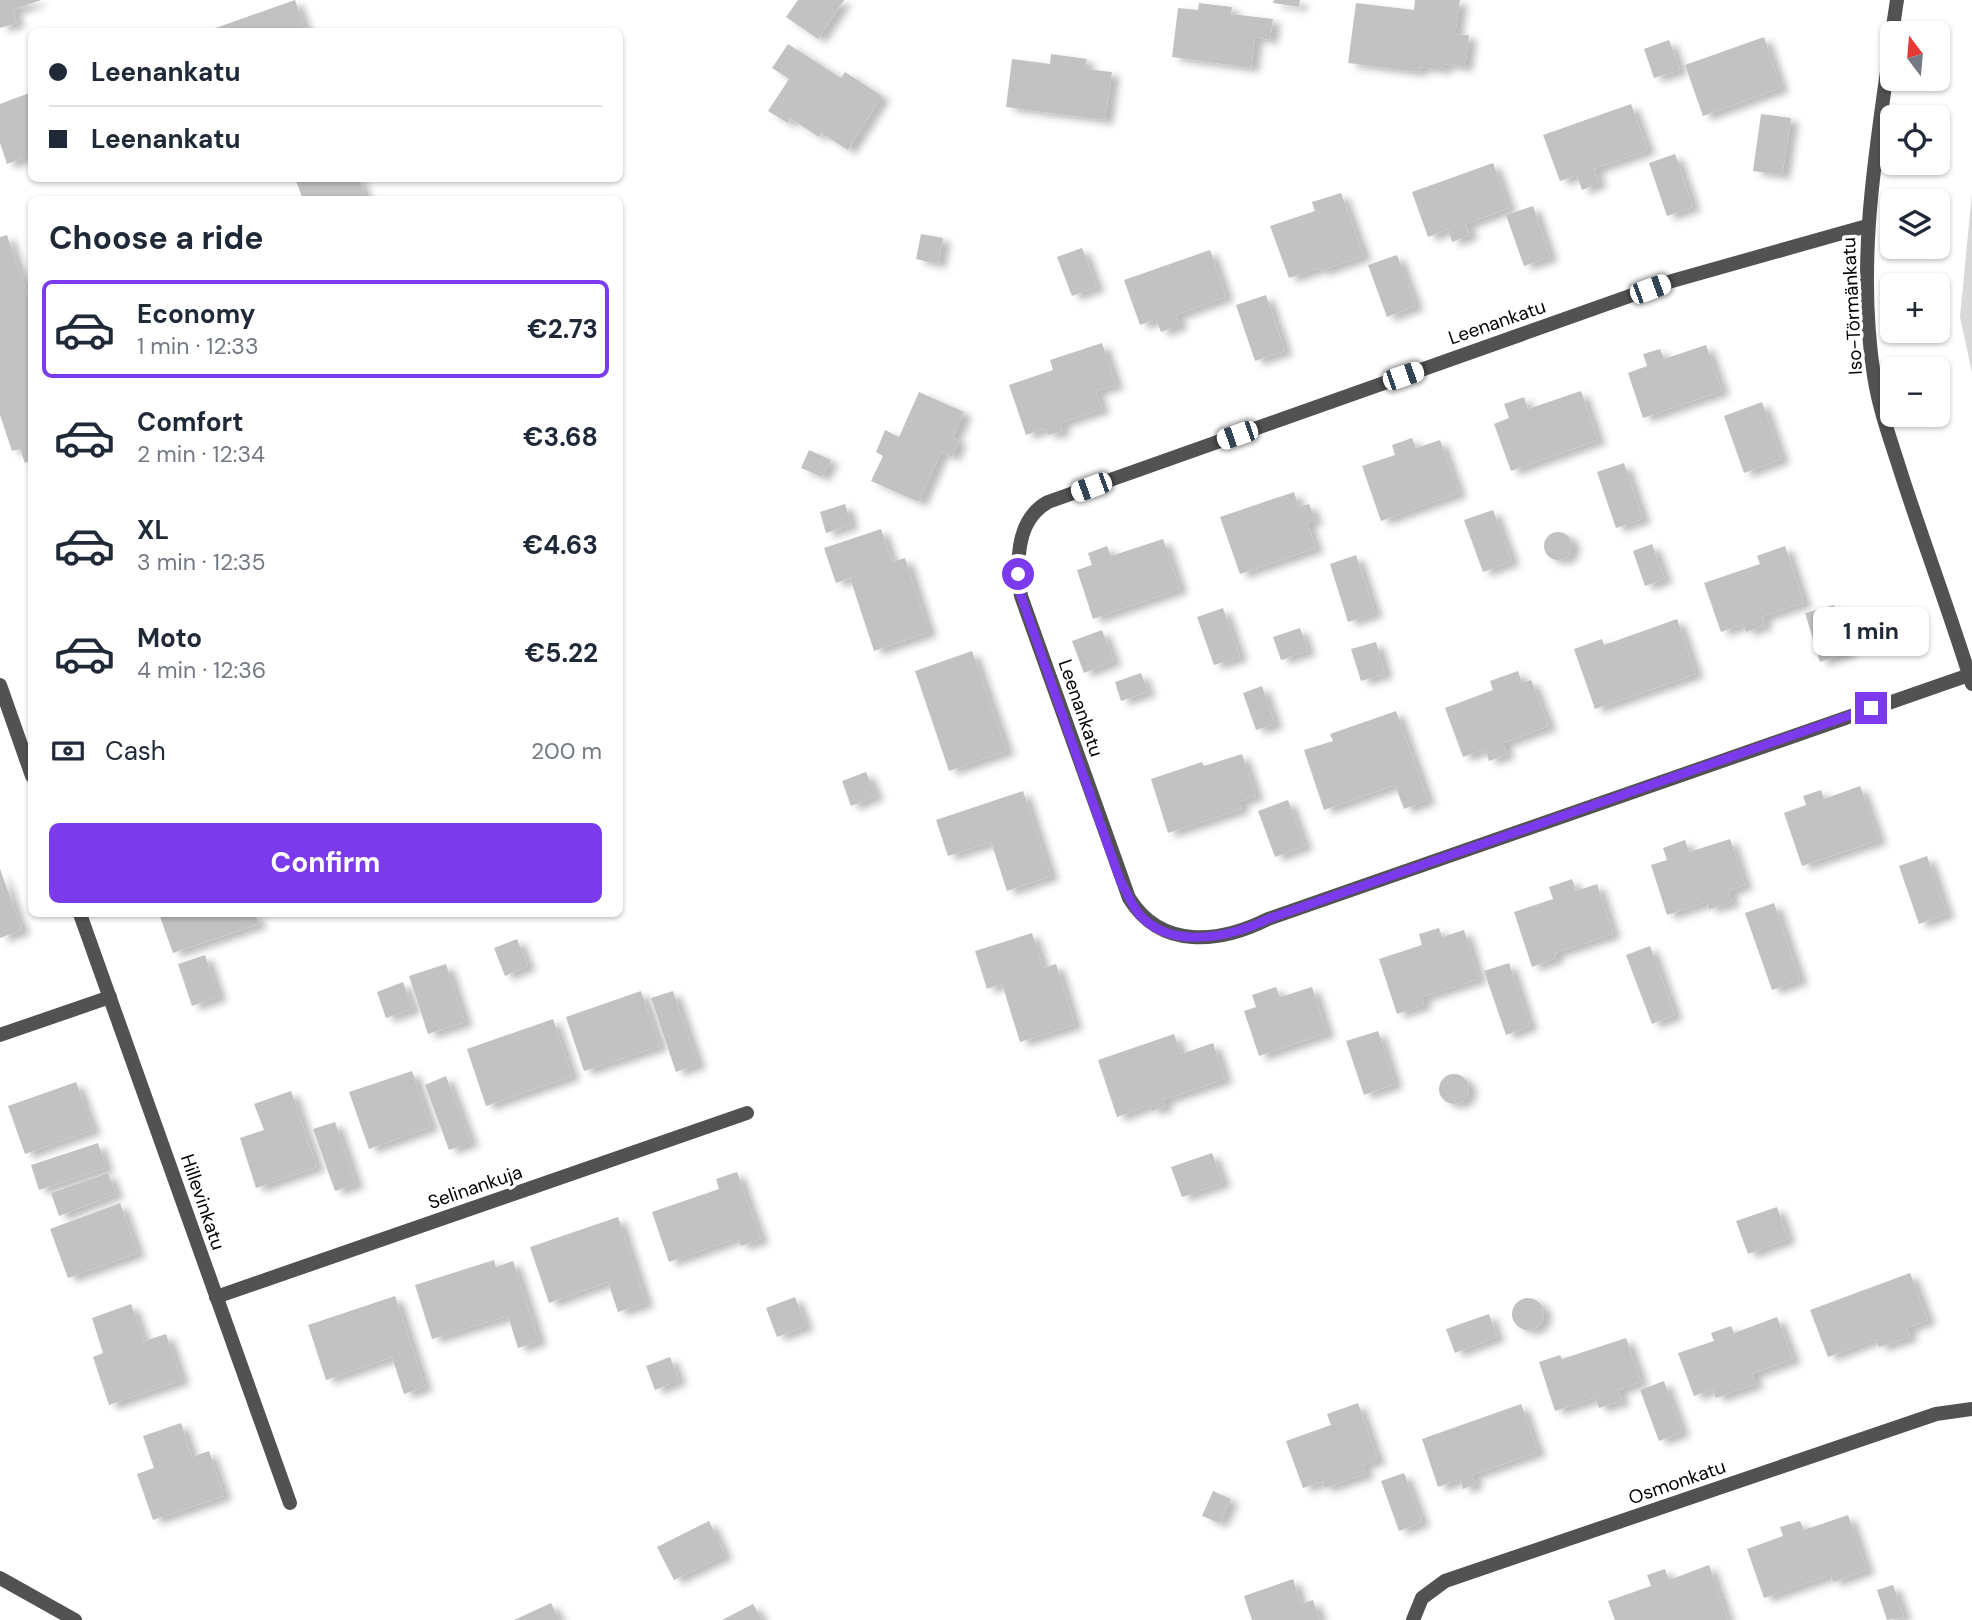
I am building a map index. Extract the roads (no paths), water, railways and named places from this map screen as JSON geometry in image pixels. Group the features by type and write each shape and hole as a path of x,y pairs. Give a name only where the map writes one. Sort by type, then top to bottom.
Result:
{"street":[{"name":"Iso-Törmänkatu","path":"1894,21 1897,0"},
{"name":"Iso-Törmänkatu","path":"1885,91 1867,226 1869,335 1878,399 1971,680"},
{"name":"Leenankatu","path":"1867,226 1672,281 1048,502 1029,517 1024,531 1018,574 1021,596 1129,898 1138,913 1160,930 1203,937 1247,929 1268,919 1971,680"},
{"path":"0,685 28,765"},
{"name":"Hillevinkatu","path":"81,917 290,1503"},
{"path":"0,1035 110,997"},
{"name":"Selinankuja","path":"216,1297 747,1113"},
{"name":"Osmonkatu","path":"1413,1620 1422,1598 1446,1581 1936,1414 1972,1409"},
{"path":"0,1578 75,1620"}]}
